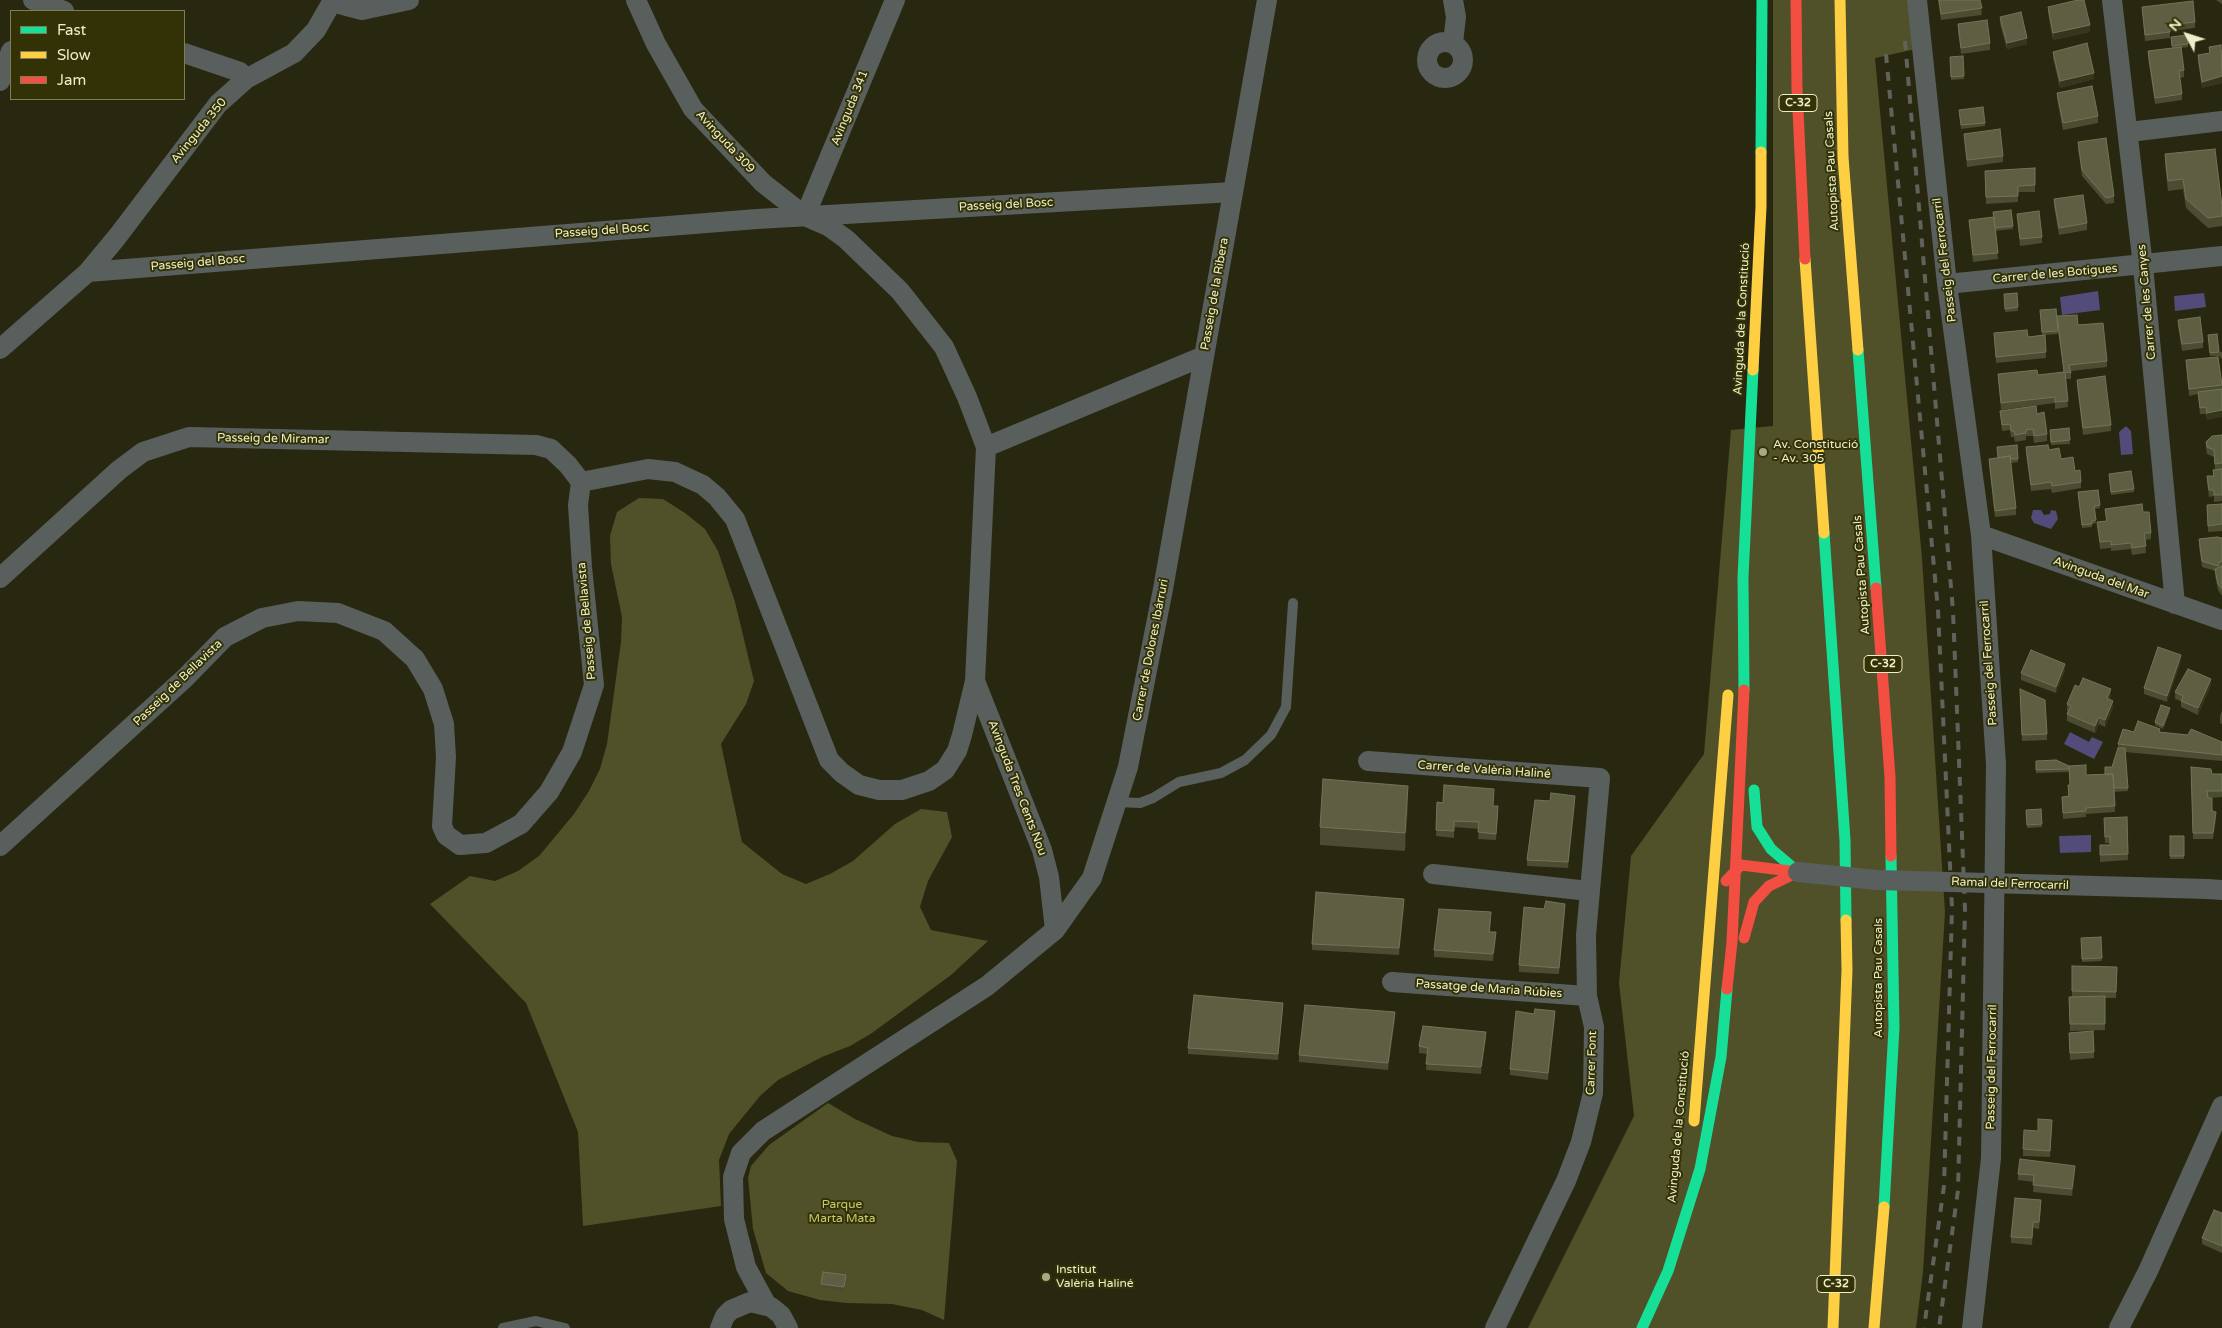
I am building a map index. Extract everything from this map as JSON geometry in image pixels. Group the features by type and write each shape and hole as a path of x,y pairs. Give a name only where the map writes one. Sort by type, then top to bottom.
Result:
{"main road":[{"name":"Avinguda de la Constitució","path":"1686,1217 1700,1169 1721,1057 1736,872 1745,703 1742,638 1761,207 1762,0"},
{"name":"C-32","path":"1796,0 1797,89 1808,310 1836,689 1845,840 1847,970 1838,1240 1833,1328"},
{"name":"Autopista Pau Casals","path":"1840,0 1844,167 1858,377 1881,634 1891,796 1894,1028 1888,1156 1874,1328"},
{"name":"Avinguda de la Constitució","path":"1693,1128 1709,955 1727,698 1742,638"},
{"path":"1745,703 1751,732 1753,757"},
{"path":"1754,774 1757,827 1771,850 1798,872"},
{"path":"1700,1050 1716,961 1721,885 1742,865 1798,872"},
{"path":"1721,1057 1733,1010 1746,929 1754,902 1769,886 1798,872"},
{"name":"Avinguda de la Constitució","path":"1686,1217 1691,1148"},
{"path":"1642,1328 1668,1271 1686,1217"},
{"path":"1822,1302 1838,1240"}],"street":[{"path":"31,0 61,10"},
{"name":"Avinguda 350","path":"88,272 117,237 218,104 246,79 294,52 316,30 332,1 362,10 409,0"},
{"name":"Avinguda 309","path":"636,0 656,44 693,109 763,183 805,216"},
{"name":"Avinguda 341","path":"805,216 895,0"},
{"name":"Passeig de la Ribera","path":"986,446 1204,356 1267,0"},
{"path":"1453,42 1456,18 1454,0"},
{"name":"Passeig del Ferrocarril","path":"1917,0 1947,284 1980,535 1996,764 1991,1158 1972,1328"},
{"name":"Carrer de les Canyes","path":"2112,0 2144,266 2175,604"},
{"path":"0,81 10,53"},
{"path":"185,53 240,72 246,79"},
{"path":"2129,132 2222,121"},
{"name":"Passeig del Bosc","path":"88,272 805,216 1233,192"},
{"name":"Avinguda Tres Cents Nou","path":"805,216 828,226 856,248 900,291 938,340 967,397 986,446 975,681 1042,850 1049,877 1055,930"},
{"name":"Carrer de les Botigues","path":"1947,284 2144,266 2222,256"},
{"path":"0,349 88,272"},
{"name":"Carrer de Dolores Ibárruri","path":"1055,930 1092,878 1128,767 1161,598 1204,356"},
{"name":"Passeig de Miramar","path":"0,578 119,470 143,452 189,436 536,445 551,449 568,465 581,482"},
{"path":"581,482 648,470 675,472 703,485 717,497 734,520 829,760 842,773 859,785 879,790 902,790 929,782 945,770 957,751 975,681"},
{"name":"Passeig de Bellavista","path":"0,846 185,678 225,638 262,618 298,611 338,613 384,631 415,659 433,690 444,724 446,757 442,826 446,835 460,845 486,843 521,824 549,792 572,752 594,685 580,540 578,505 581,482"},
{"name":"Avinguda del Mar","path":"1980,535 2222,620"},
{"name":"Carrer de Valèria Haliné","path":"1368,761 1600,778"},
{"name":"Carrer Font","path":"1494,1328 1566,1181 1582,1142 1593,1093 1594,1027 1587,996 1586,935 1600,778"},
{"name":"Ramal del Ferrocarril","path":"1798,872 1877,880 2214,890"},
{"path":"1433,874 1589,891"},
{"path":"788,1328 781,1315 766,1304 746,1267 734,1219 733,1177 741,1153 762,1131 987,986 1055,930"},
{"name":"Passatge de Maria Rúbies","path":"1392,982 1587,996"},
{"path":"2119,1328 2148,1271 2222,1106"},
{"path":"722,1323 741,1290 746,1267"},
{"path":"722,1323 745,1303 766,1304"}],"lane":[{"path":"1118,802 1140,802 1152,798 1179,782 1221,773 1245,760 1271,735 1286,707 1293,603"},
{"path":"503,1328 536,1321 565,1328"}],"green space":[{"path":"1773,0 1911,0 1916,49 1875,58 1922,558 1945,912 1923,1272 1916,1328 1528,1328 1634,1116 1619,983 1631,856 1704,754 1731,430 1773,426"},
{"path":"639,498 663,499 705,529 718,551 735,602 754,681 746,704 721,744 742,842 782,874 806,884 830,874 853,861 895,824 921,809 947,812 952,837 928,881 920,907 931,930 988,941 951,975 872,1033 850,1046 822,1057 778,1080 760,1096 729,1134 719,1160 721,1206 583,1226 578,1132 526,1003 430,904 470,876 495,881 518,871 539,856 574,814 589,791 600,769 607,744 621,642 622,617 611,564 610,536 617,512"},
{"name":"Parque Marta Mata","path":"828,1103 855,1119 892,1136 918,1142 949,1143 957,1161 944,1320 922,1310 892,1304 846,1303 820,1300 788,1291 766,1273 753,1229 748,1178 751,1166 769,1145"}],"shaded area":[{"path":"2098,291 2100,310 2062,315 2060,297"},
{"path":"2204,293 2206,307 2175,311 2174,296"},
{"path":"2126,426 2131,431 2133,454 2121,455 2119,432"},
{"path":"2033,510 2041,510 2044,515 2050,514 2051,510 2056,511 2058,519 2051,529 2034,523 2031,518"},
{"path":"2070,732 2089,742 2092,737 2103,742 2094,759 2064,744"},
{"path":"2091,835 2091,852 2060,853 2059,836"}],"building":[{"path":"1939,0 1980,0 1982,8 1941,14"},
{"path":"2084,0 2090,25 2053,33 2048,7"},
{"path":"2193,1 2195,22 2169,25 2170,32 2145,35 2142,7"},
{"path":"2021,12 2027,38 2007,43 2000,17"},
{"path":"1987,20 1990,43 1961,48 1958,24"},
{"path":"2187,35 2188,44 2172,46 2171,37"},
{"path":"2087,43 2094,73 2060,81 2053,52"},
{"path":"2221,45 2222,76 2202,82 2198,55 2210,53 2209,47"},
{"path":"2181,47 2184,70 2179,71 2182,94 2155,98 2148,51"},
{"path":"1963,56 1964,76 1951,77 1950,57"},
{"path":"2092,86 2098,116 2063,123 2057,93"},
{"path":"1983,107 1985,123 1961,125 1959,110"},
{"path":"2000,129 2003,156 1967,160 1964,134"},
{"path":"2106,138 2114,196 2106,198 2082,170 2078,142"},
{"path":"2215,149 2222,216 2208,218 2186,199 2183,179 2168,181 2165,154"},
{"path":"2035,168 2035,185 2018,186 2018,196 1986,197 1985,171"},
{"path":"2083,195 2087,223 2059,228 2054,199"},
{"path":"2011,210 2013,226 1995,228 1993,212"},
{"path":"2039,211 2042,237 2020,239 2017,214"},
{"path":"1994,217 1998,253 1973,255 1969,220"},
{"path":"2017,293 2018,307 2005,309 2004,294"},
{"path":"2056,309 2058,331 2042,332 2040,310"},
{"path":"2077,315 2078,325 2103,323 2107,361 2069,365 2071,373 2065,372 2068,401 2055,402 2055,397 2001,403 1998,374 2037,370 2038,375 2064,372 2057,316"},
{"path":"2200,317 2203,342 2182,344 2178,320"},
{"path":"2027,330 2028,337 2045,335 2046,352 1996,357 1994,333"},
{"path":"2217,334 2219,352 2210,353 2208,335"},
{"path":"2218,357 2222,385 2189,389 2186,360"},
{"path":"2105,376 2111,425 2083,428 2077,380"},
{"path":"2222,389 2222,410 2207,413 2206,407 2200,408 2198,392"},
{"path":"2036,406 2037,414 2044,412 2047,434 2034,436 2033,429 2026,430 2026,433 2015,435 2014,431 2011,431 2010,424 2002,425 2000,411"},
{"path":"2069,428 2070,440 2051,442 2050,430"},
{"path":"2222,435 2222,463 2215,464 2214,450 2207,447 2206,442 2212,436"},
{"path":"2017,445 2018,459 2011,459 2010,456 1998,458 1997,447"},
{"path":"2048,445 2049,450 2059,448 2061,459 2073,457 2075,471 2080,470 2081,482 2052,486 2051,482 2031,485 2026,447"},
{"path":"2010,456 2016,508 1995,511 1989,459"},
{"path":"2222,469 2222,495 2214,495 2214,490 2209,490 2207,476 2214,476 2213,470"},
{"path":"2131,471 2134,489 2111,492 2109,474"},
{"path":"2098,490 2100,505 2094,506 2096,520 2092,521 2092,524 2082,525 2078,492"},
{"path":"2142,504 2143,512 2149,512 2151,533 2144,533 2146,546 2132,548 2131,543 2111,545 2111,541 2100,542 2097,522 2107,521 2105,509"},
{"path":"2222,504 2222,524 2208,526 2207,505"},
{"path":"2222,538 2222,562 2220,561 2218,566 2202,561 2199,539"},
{"path":"2222,566 2222,589 2218,584 2215,569"},
{"path":"2158,647 2181,655 2167,696 2144,688"},
{"path":"2031,650 2065,664 2056,687 2021,673"},
{"path":"2188,669 2211,679 2198,708 2181,701 2183,696 2175,692"},
{"path":"2083,678 2111,689 2107,698 2113,701 2105,720 2099,717 2095,726 2067,714 2071,706 2067,704 2075,685 2079,687"},
{"path":"2020,689 2045,700 2047,734 2022,735"},
{"path":"2161,705 2170,708 2163,726 2155,722"},
{"path":"2138,721 2160,729 2159,732 2188,735 2191,729 2222,742 2222,755 2118,744 2123,729 2134,732"},
{"path":"2118,748 2125,748 2128,788 2114,788 2113,774 2105,774 2105,767 2112,767"},
{"path":"2056,760 2069,766 2069,769 2036,770 2036,761"},
{"path":"2086,765 2086,775 2113,774 2115,806 2086,808 2086,811 2063,813 2062,797 2069,796 2069,766"},
{"path":"2191,767 2211,769 2212,774 2222,774 2222,791 2207,791 2208,798 2212,798 2212,811 2216,812 2213,833 2193,833"},
{"path":"1323,779 1408,786 1405,833 1320,827"},
{"path":"1444,785 1494,789 1493,806 1498,806 1496,834 1478,832 1479,822 1454,821 1454,831 1436,830 1437,802 1443,803"},
{"path":"1551,793 1575,796 1568,862 1527,860 1535,800 1550,801"},
{"path":"2041,809 2042,824 2027,825 2026,810"},
{"path":"2127,817 2128,854 2100,855 2100,845 2110,845 2110,836 2105,837 2104,818"},
{"path":"2170,836 2184,836 2184,856 2170,856"},
{"path":"1316,892 1404,899 1399,948 1312,944"},
{"path":"1546,901 1565,904 1559,968 1519,965 1524,907 1544,909"},
{"path":"1439,909 1491,912 1489,932 1496,932 1493,954 1434,950"},
{"path":"2101,937 2102,958 2082,959 2081,938"},
{"path":"2072,966 2117,967 2116,992 2072,991"},
{"path":"1194,995 1283,1003 1278,1054 1188,1048"},
{"path":"2105,996 2105,1024 2070,1024 2069,997"},
{"path":"1305,1005 1395,1012 1388,1063 1299,1055"},
{"path":"1535,1009 1555,1011 1548,1073 1510,1069 1516,1011 1534,1014"},
{"path":"1423,1026 1486,1032 1481,1067 1426,1064 1428,1048 1419,1046"},
{"path":"2093,1031 2094,1052 2070,1053 2069,1033"},
{"path":"2038,1119 2052,1120 2050,1151 2023,1149 2024,1130 2038,1131"},
{"path":"2020,1159 2075,1166 2072,1189 2033,1185 2034,1175 2018,1174"},
{"path":"2015,1198 2041,1200 2039,1222 2033,1222 2032,1238 2011,1237"},
{"path":"2214,1210 2222,1213 2222,1246 2202,1238"},
{"path":"823,1272 846,1275 844,1287 821,1284"}],"railway":[{"path":"1905,41 1953,611 1965,910 1958,1190 1939,1328"},
{"path":"1886,54 1938,610 1952,908 1944,1186 1924,1328"}],"traffic: fast":[{"path":"1761,152 1762,0"},
{"path":"1858,350 1876,588"},
{"path":"1744,690 1743,577 1753,370"},
{"path":"1824,533 1845,840 1846,920"},
{"path":"1754,790 1757,827 1771,849 1798,872"},
{"path":"1884,1207 1894,1028 1891,856"},
{"path":"1642,1328 1668,1271 1700,1169 1721,1057 1727,989"}],"traffic: slow":[{"path":"1840,0 1843,157 1858,350"},
{"path":"1753,370 1761,207 1761,152"},
{"path":"1805,259 1824,533"},
{"path":"1694,1121 1728,695"},
{"path":"1833,1328 1847,970 1846,920"},
{"path":"1874,1328 1884,1207"}],"traffic: jam":[{"path":"1796,0 1797,89 1805,259"},
{"path":"1876,588 1890,777 1891,856"},
{"path":"1727,989 1732,942 1744,690"},
{"path":"1726,881 1741,865 1798,872"},
{"path":"1744,938 1754,902 1769,886 1798,872"}],"place":[{"name":"Av. Constitució - Av. 305","path":"1763,452"},
{"name":"Institut Valèria Haliné","path":"1046,1277"}]}
